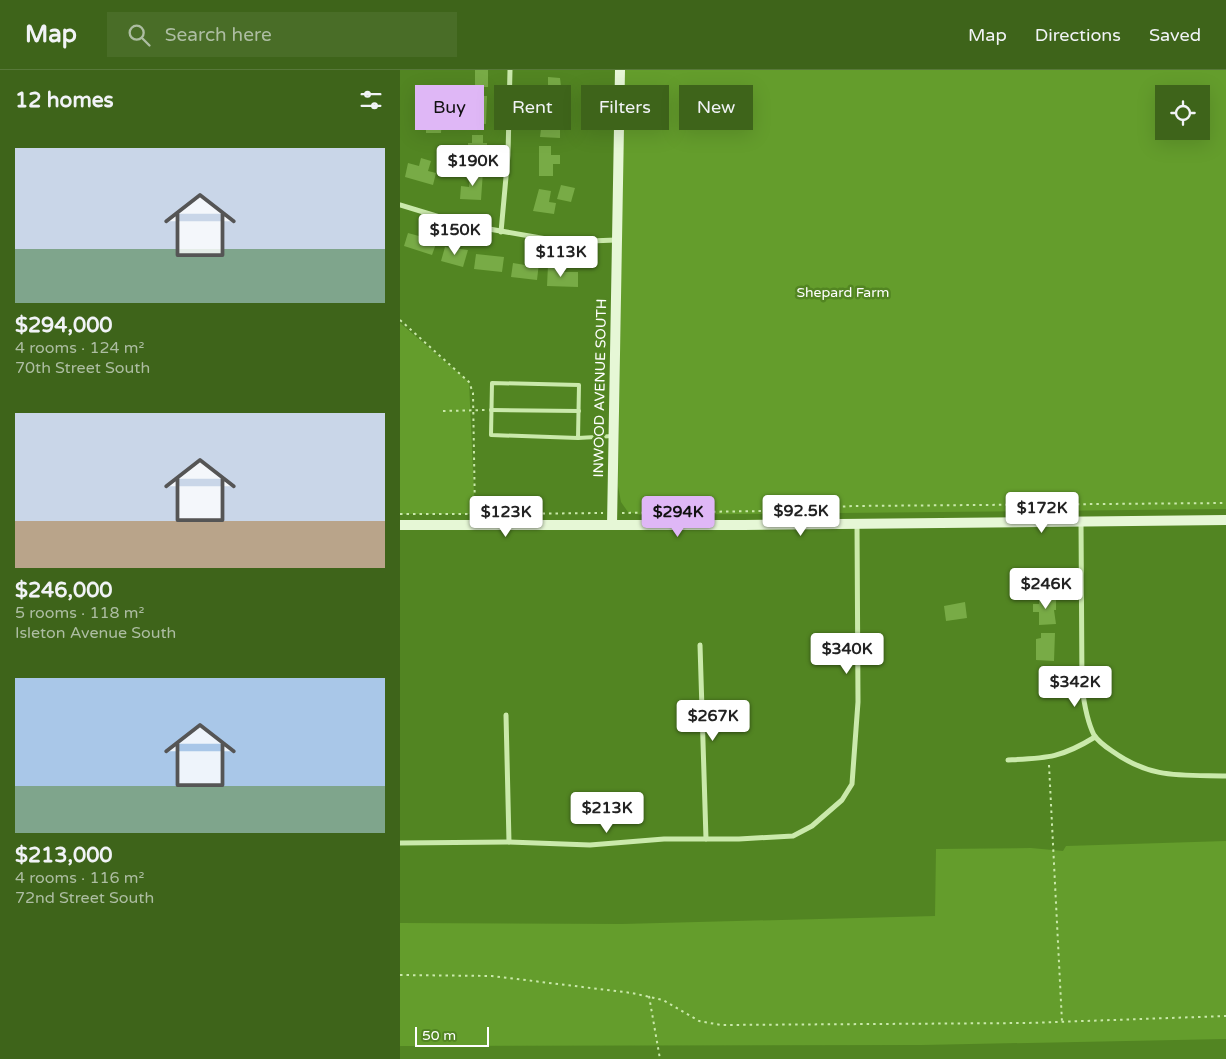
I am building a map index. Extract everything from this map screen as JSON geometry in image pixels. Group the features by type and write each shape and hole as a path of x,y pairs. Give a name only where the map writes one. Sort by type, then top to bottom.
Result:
{"main road":[{"name":"INWOOD AVENUE SOUTH","path":"612,526 620,70"},
{"path":"400,526 612,526 1226,520"}],"street":[{"path":"501,232 508,155 510,70"},
{"path":"400,205 466,225 501,232 564,242 616,240"},
{"path":"1081,521 1082,687 1085,709 1095,737 1117,755 1143,770 1165,775 1226,776"},
{"path":"400,843 509,842 590,845 664,839 793,836 817,821 842,800 852,784 858,702 857,523"},
{"path":"700,645 706,839"},
{"path":"506,715 509,842"},
{"path":"1008,760 1048,758 1067,752 1095,737"}],"lane":[{"path":"578,438 580,386 492,383 490,435 578,438 613,436"},
{"path":"491,410 579,411"}],"path":[{"path":"400,320 469,382 473,393 474,411 475,514"},
{"path":"443,411 491,410"},
{"path":"638,513 765,512 844,506 1226,503"},
{"path":"492,514 590,513"},
{"path":"400,514 483,514"},
{"path":"1048,758 1062,1022"},
{"path":"400,975 492,976 552,982 649,996 672,1004 699,1022 721,1025 1062,1022 1226,1016"},
{"path":"649,996 660,1059"}],"green space":[{"name":"Shepard Farm","path":"624,70 1226,70 1226,509 642,515 628,512 621,502 618,486 623,130 669,130 669,85 624,85"},
{"path":"400,323 469,382 475,514 400,514"},
{"path":"1226,841 1226,1039 922,1045 400,1046 400,923 622,924 935,916 936,849 1031,848 1063,851 1066,846"}],"building":[{"path":"475,70 488,70 488,87 475,85"},
{"path":"548,77 560,78 561,85 548,85"},
{"path":"484,96 487,96 486,124 484,124"},
{"path":"426,130 441,130 441,133 426,133"},
{"path":"541,130 560,130 560,138 540,137"},
{"path":"472,135 483,135 483,143 487,143 487,158 462,158 462,149 468,149 468,143 472,143"},
{"path":"539,146 551,146 551,155 560,155 560,164 553,164 553,176 539,176"},
{"path":"421,158 431,161 428,171 436,173 433,185 405,177 408,163 419,166"},
{"path":"470,170 483,171 481,200 460,199 461,186 469,187"},
{"path":"561,185 575,188 571,202 557,199"},
{"path":"539,189 551,191 549,202 556,203 554,214 533,211"},
{"path":"408,233 437,241 432,255 404,246"},
{"path":"445,247 468,250 463,267 441,261"},
{"path":"476,254 504,257 502,272 474,269"},
{"path":"526,261 539,263 537,280 511,277 513,263 525,265"},
{"path":"548,265 559,265 558,272 578,272 578,287 547,286"},
{"path":"1045,595 1056,595 1056,610 1054,610 1056,624 1039,625 1039,612 1033,612 1033,604 1039,604 1039,598 1045,598"},
{"path":"965,602 967,618 946,621 944,606"},
{"path":"1041,633 1055,633 1054,661 1036,660 1036,639 1041,638"}]}
